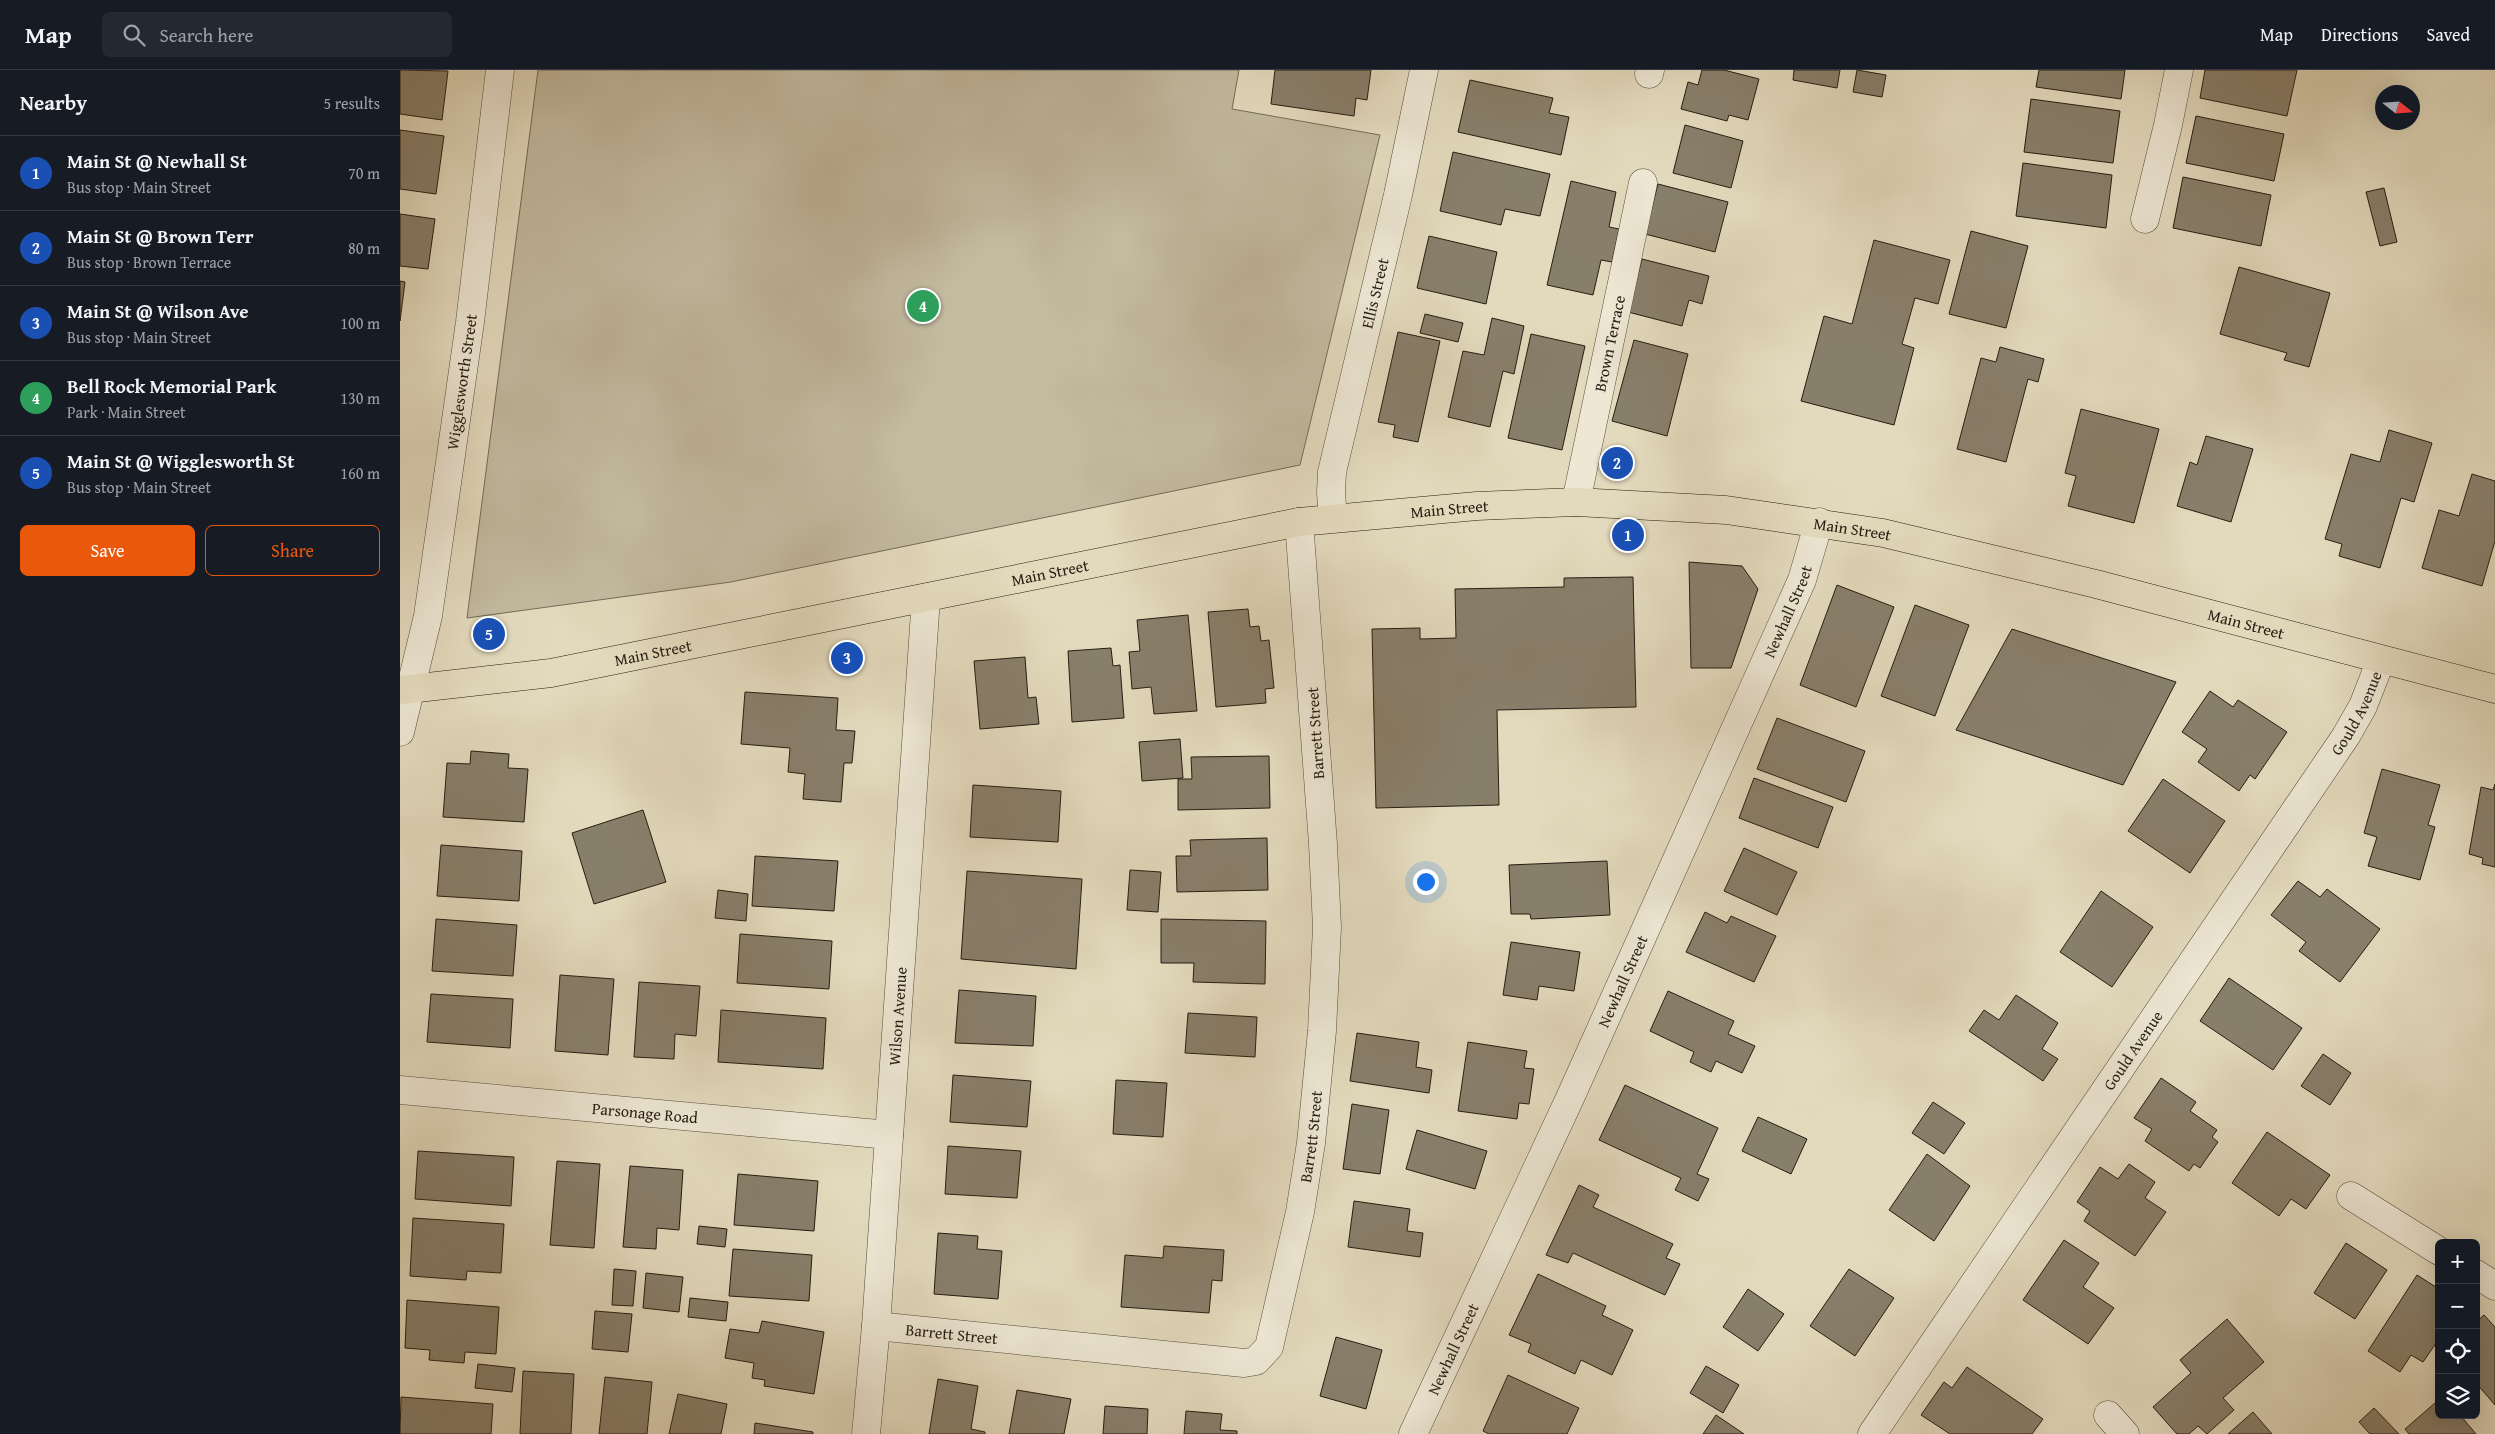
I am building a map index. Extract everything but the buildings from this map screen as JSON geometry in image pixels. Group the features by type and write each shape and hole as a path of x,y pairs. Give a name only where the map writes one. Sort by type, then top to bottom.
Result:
{"main road":[{"name":"Main Street","path":"405,690 551,673 926,598 1116,557 1299,522 1477,506 1576,502 1726,510 1819,522 1956,549 2495,689"}],"street":[{"name":"Wigglesworth Street","path":"400,732 405,690 422,643 431,597 470,322 500,70"},
{"name":"Ellis Street","path":"1334,518 1331,493 1332,472 1398,195 1424,70"},
{"path":"2145,219 2168,125 2179,70"},
{"name":"Brown Terrace","path":"1576,502 1643,183"},
{"name":"Barrett Street","path":"876,1326 1244,1363 1256,1361 1269,1347 1300,1212 1311,1143 1322,1031 1326,936 1323,844 1299,522"},
{"name":"Newhall Street","path":"1413,1434 1570,1098 1802,580 1819,522"},
{"name":"Wilson Avenue","path":"866,1434 876,1326 926,598"},
{"name":"Gould Avenue","path":"1872,1434 2346,736 2363,706 2381,660"},
{"name":"Parsonage Road","path":"400,1090 889,1135"},
{"path":"2351,1196 2435,1248"},
{"path":"2480,1277 2495,1286"}],"shaded area":[{"path":"538,70 1239,70 1232,109 1380,135 1300,465 731,582 467,618"}],"place":[{"name":"Bell Rock Memorial Park","path":"923,306"},
{"name":"Main St @ Brown Terr","path":"1617,463"},
{"name":"Main St @ Newhall St","path":"1628,535"},
{"name":"Main St @ Wigglesworth St","path":"489,634"},
{"name":"Main St @ Wilson Ave","path":"847,658"}]}
